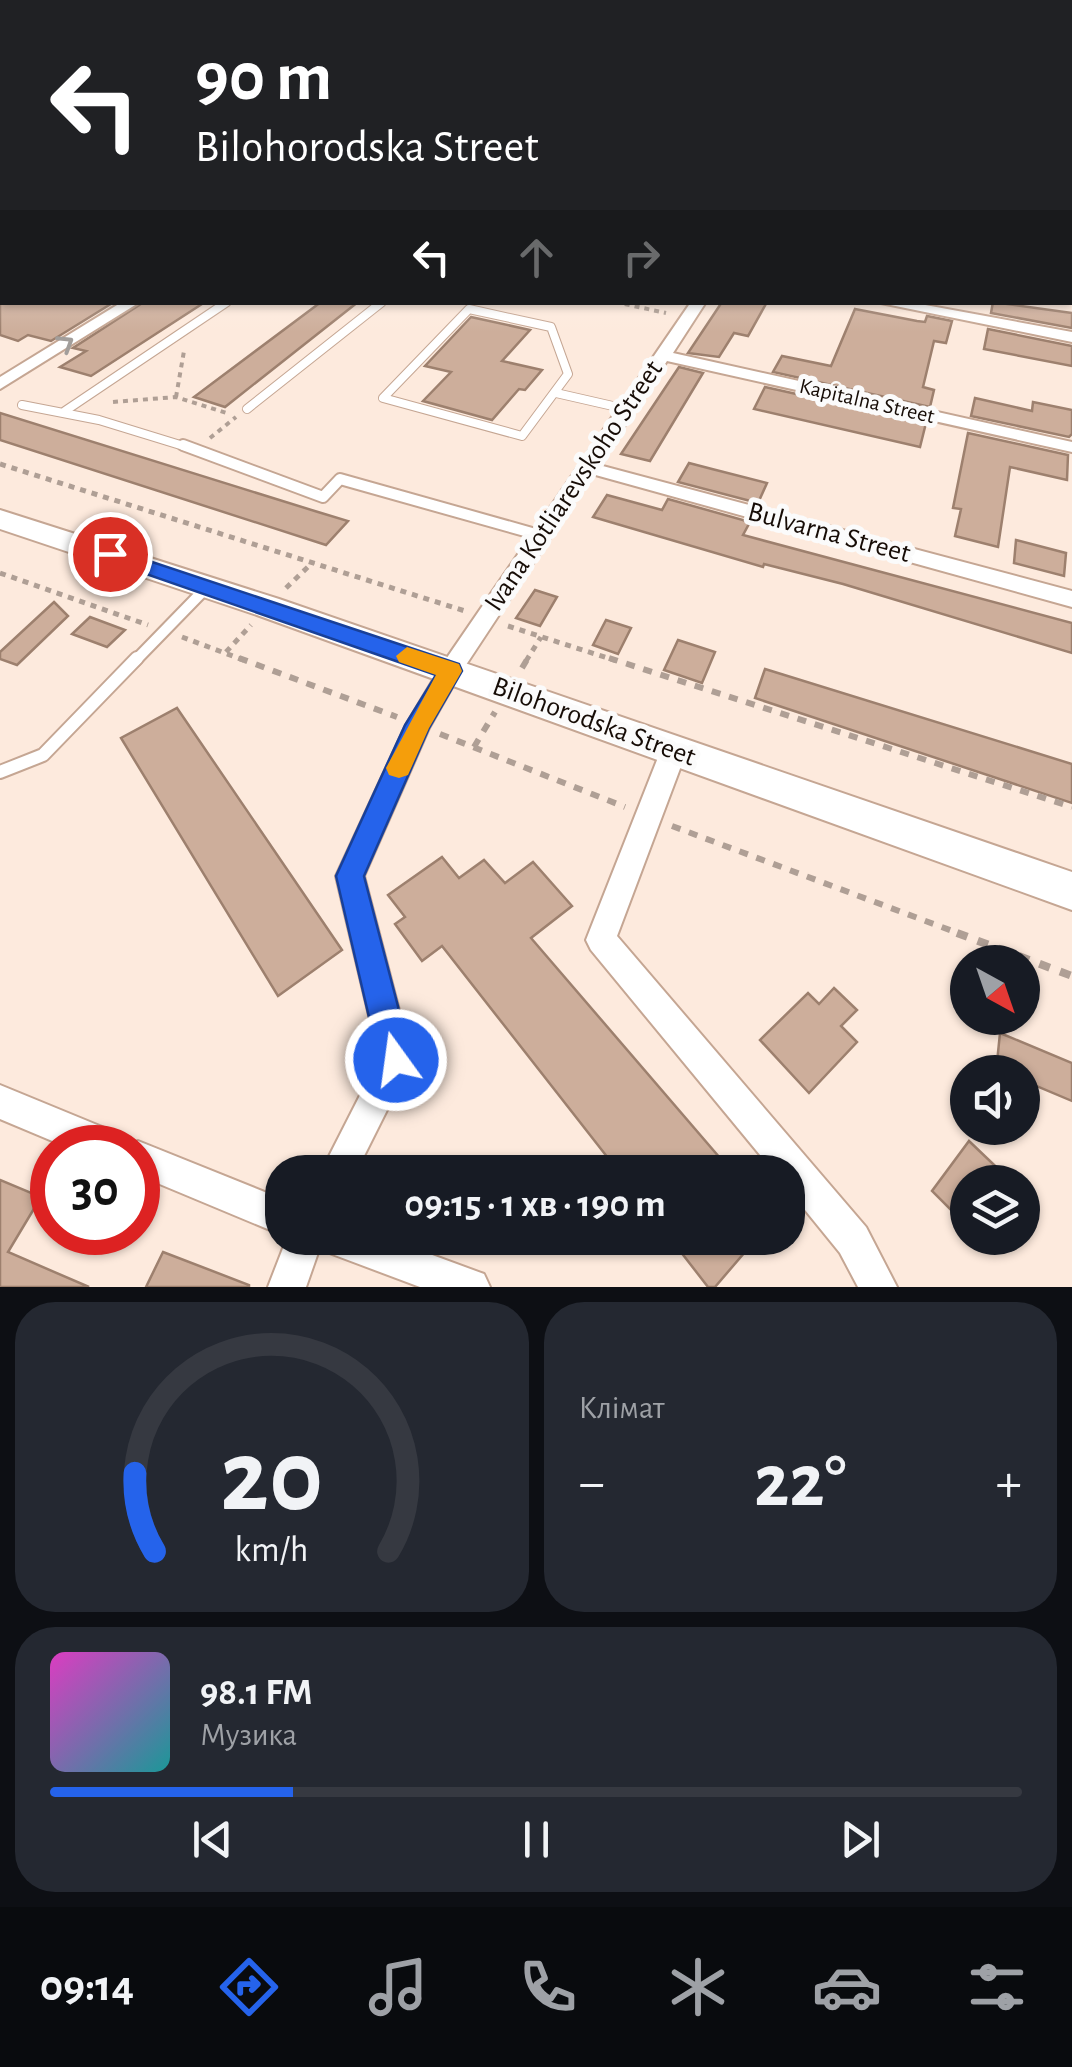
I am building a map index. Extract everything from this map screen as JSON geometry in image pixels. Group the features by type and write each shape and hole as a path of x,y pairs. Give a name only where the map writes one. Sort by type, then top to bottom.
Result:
{"street":[{"path":"0,383 128,305"},
{"path":"899,305 1072,337"},
{"name":"Ivana Kotliarevskoho Street","path":"347,1155 396,1060 350,876 418,725 450,671 694,310"},
{"name":"Kapitalna Street","path":"663,355 1072,446"},
{"name":"Bulvarna Street","path":"586,467 1072,599"},
{"name":"Bilohorodska Street","path":"4,525 208,586 1072,891"},
{"path":"674,750 600,940 853,1240 878,1287"},
{"path":"0,1102 56,1125"},
{"path":"160,1167 265,1210"},
{"path":"286,1287 299,1255"},
{"path":"383,1255 471,1287"}],"lane":[{"path":"69,409 222,305"},
{"path":"246,409 378,305"},
{"path":"468,309 551,327 568,374 556,393 522,436 382,398 468,309"},
{"path":"556,393 626,409"},
{"path":"22,405 69,409 323,496 340,478 540,535"},
{"path":"0,772 43,755 208,586"}],"path":[{"path":"645,305 694,310"},
{"path":"176,398 188,328"},
{"path":"69,409 176,398 238,416"},
{"path":"195,450 246,409"},
{"path":"0,464 1072,808"},
{"path":"0,574 164,630 418,725 650,818 1072,976"}],"building":[{"path":"0,305 109,305 51,341 28,335 18,341 0,335"},
{"path":"139,305 200,305 91,376 60,367 86,351 73,348"},
{"path":"317,305 354,305 225,407 194,397"},
{"path":"720,305 765,305 748,336 734,333 719,357 688,353"},
{"path":"992,305 1015,305 1072,313 1072,328 991,313"},
{"path":"855,309 925,322 927,316 952,321 946,343 934,341 923,387 934,390 930,407 773,372 782,356 831,366"},
{"path":"471,317 530,330 502,361 542,370 492,420 423,401 451,372 425,366"},
{"path":"988,329 1072,346 1072,366 984,349"},
{"path":"679,367 703,373 650,461 621,454"},
{"path":"765,387 926,423 920,447 754,409"},
{"path":"975,398 1032,411 1033,402 1072,410 1072,434 1069,437 971,416"},
{"path":"0,413 348,521 326,545 0,440"},
{"path":"968,433 1068,455 1067,480 1010,467 998,547 955,536 961,509 953,508"},
{"path":"689,463 767,483 758,503 678,482"},
{"path":"607,495 662,510 668,499 750,522 743,535 1072,623 1072,653 843,584 764,564 763,567 593,517"},
{"path":"1016,540 1066,553 1064,576 1014,563"},
{"path":"535,590 557,597 540,626 516,618"},
{"path":"54,602 68,616 17,665 0,659 0,652"},
{"path":"90,617 125,630 107,647 72,634"},
{"path":"606,620 631,628 618,654 593,645"},
{"path":"678,640 715,652 702,683 664,670"},
{"path":"765,669 1072,764 1072,803 755,698"},
{"path":"177,708 342,950 278,996 121,738"},
{"path":"442,857 459,878 484,860 505,883 533,862 572,906 531,938 717,1155 606,1155 442,946 422,961 395,924 405,917 388,895"},
{"path":"834,988 857,1010 841,1026 857,1042 809,1093 760,1040 808,993 819,1004"},
{"path":"1000,1035 1005,1035 1072,1063 1072,1101 1040,1088 1040,1055 998,1055"},
{"path":"966,1145 973,1145 994,1165 951,1165"},
{"path":"950,1167 950,1209 932,1191"},
{"path":"0,1180 30,1192 30,1215 8,1252 89,1287 0,1287"},
{"path":"163,1252 249,1285 249,1287 146,1287"},
{"path":"683,1255 742,1255 715,1287 708,1287"}],"slow traffic":[{"path":"399,768 418,725 450,671 407,656"}],"route":[{"path":"110,554 450,671 418,725 350,876 396,1060"}]}
